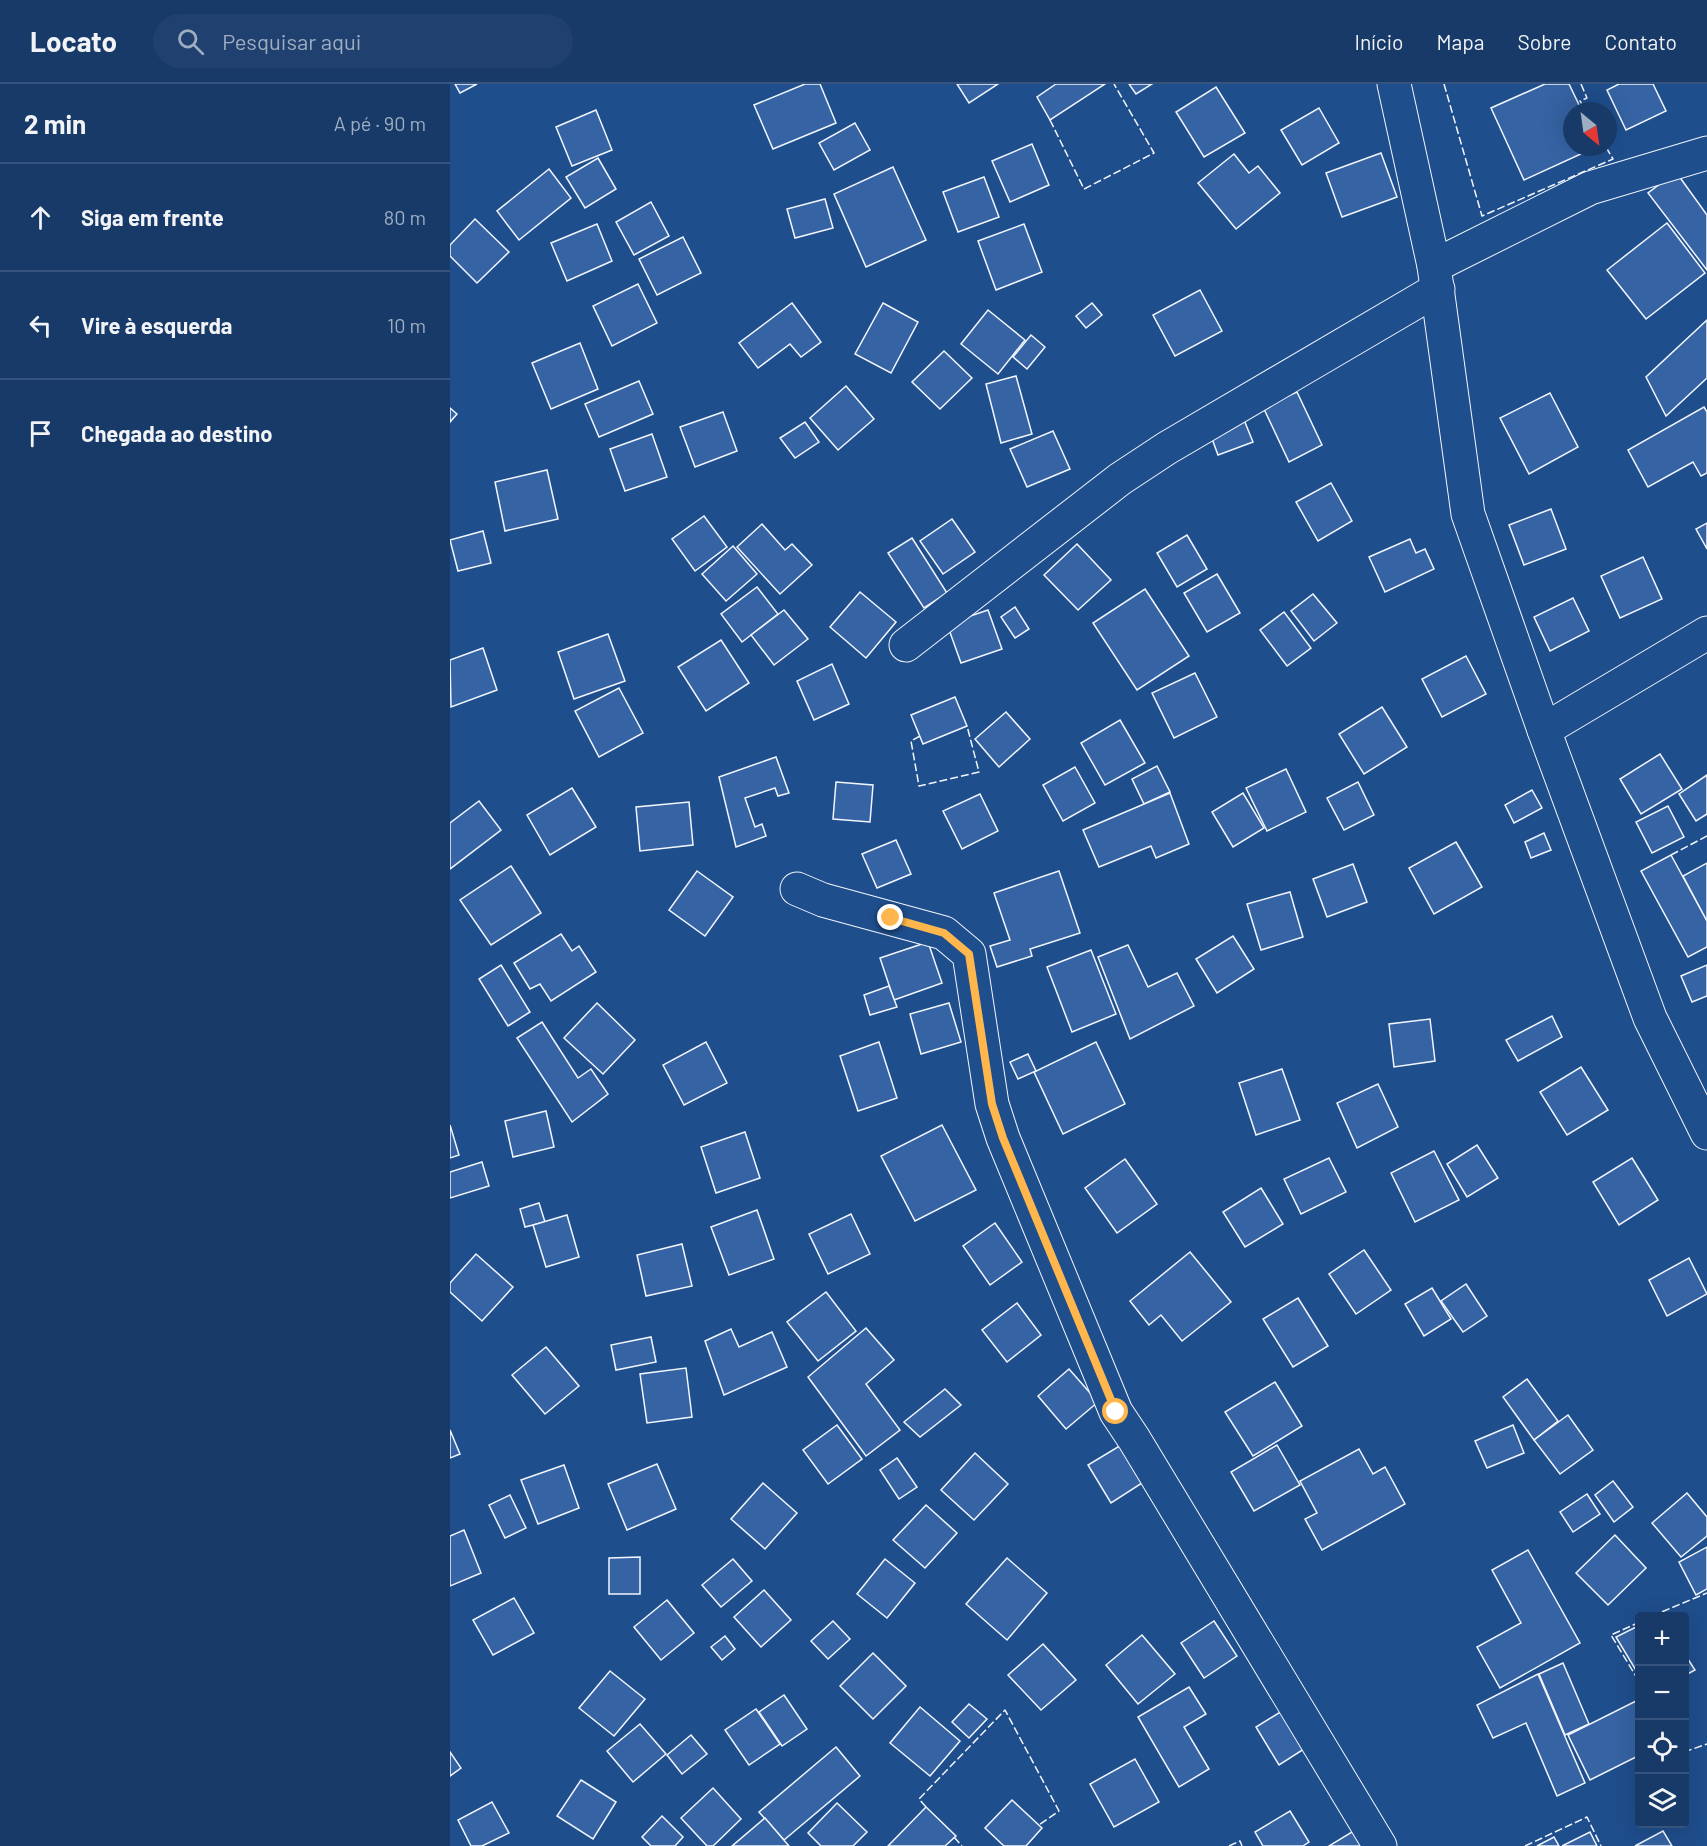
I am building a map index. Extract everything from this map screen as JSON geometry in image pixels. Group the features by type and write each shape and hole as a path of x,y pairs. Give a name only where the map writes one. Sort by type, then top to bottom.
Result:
{"street":[{"path":"1394,84 1436,278 1468,514 1544,730 1650,1018 1707,1133"},
{"path":"906,645 1120,479 1436,278 1590,188 1707,153"},
{"path":"1544,730 1707,633"},
{"path":"797,889 823,900 944,933 969,954 992,1104 1003,1138 1116,1412 1380,1846"}],"building":[{"path":"455,84 477,84 460,93"},
{"path":"805,84 820,84 836,123 773,149 754,105"},
{"path":"957,84 998,84 969,103"},
{"path":"1056,84 1105,84 1050,120 1037,97"},
{"path":"1129,84 1152,84 1136,94"},
{"path":"1545,84 1569,84 1578,102 1563,102 1563,156 1576,156 1524,180 1491,108"},
{"path":"1619,84 1653,84 1666,111 1626,130 1617,111 1617,102 1613,102 1607,90"},
{"path":"1216,87 1245,133 1204,157 1176,112"},
{"path":"1319,108 1339,143 1302,165 1281,130"},
{"path":"596,110 612,150 572,166 556,127"},
{"path":"855,123 870,150 834,170 819,143"},
{"path":"1032,144 1049,185 1010,202 992,161"},
{"path":"1381,153 1397,197 1342,217 1326,173"},
{"path":"1234,154 1249,173 1258,166 1280,193 1236,229 1198,183"},
{"path":"598,158 616,189 585,208 566,177"},
{"path":"893,167 926,240 866,267 834,194"},
{"path":"549,169 571,198 519,240 497,211"},
{"path":"1676,172 1707,215 1707,270 1648,193"},
{"path":"984,177 999,217 958,232 943,192"},
{"path":"825,199 833,228 795,238 787,209"},
{"path":"651,202 669,236 634,255 616,222"},
{"path":"475,219 509,252 477,283 450,256 450,245"},
{"path":"1667,223 1705,273 1646,319 1607,270"},
{"path":"597,224 612,261 567,281 551,243"},
{"path":"1024,224 1042,272 996,290 978,241"},
{"path":"683,237 701,273 657,295 639,259"},
{"path":"638,284 657,323 612,346 593,306"},
{"path":"1200,290 1222,331 1175,356 1153,315"},
{"path":"792,303 821,342 801,357 790,344 758,368 739,343"},
{"path":"883,303 918,322 891,373 855,354"},
{"path":"1092,303 1102,315 1086,328 1076,316"},
{"path":"988,310 1025,340 998,374 961,344"},
{"path":"1707,320 1707,378 1666,416 1646,377"},
{"path":"1031,335 1045,347 1027,369 1013,357"},
{"path":"580,343 598,389 551,409 532,363"},
{"path":"944,351 972,378 940,409 912,382"},
{"path":"1016,376 1032,434 1001,443 986,384"},
{"path":"639,381 653,414 599,437 585,404"},
{"path":"846,386 874,419 838,450 810,418"},
{"path":"1297,392 1322,445 1289,462 1263,407"},
{"path":"1550,393 1578,447 1529,474 1500,418"},
{"path":"1238,405 1253,442 1218,455 1204,417"},
{"path":"1704,407 1707,412 1707,473 1701,476 1693,462 1648,487 1628,450"},
{"path":"450,408 457,414 450,422"},
{"path":"723,412 737,451 695,467 680,427"},
{"path":"805,422 819,442 795,458 780,438"},
{"path":"1053,431 1070,469 1027,487 1010,449"},
{"path":"652,434 667,477 625,491 610,449"},
{"path":"547,470 558,519 505,531 495,482"},
{"path":"1331,483 1352,521 1318,541 1296,502"},
{"path":"1551,509 1566,549 1524,565 1509,525"},
{"path":"704,516 727,547 695,571 672,539"},
{"path":"952,519 975,552 943,574 920,541"},
{"path":"1707,523 1707,549 1696,529"},
{"path":"762,524 785,550 792,544 812,565 780,594 737,547"},
{"path":"483,531 491,563 458,571 450,540"},
{"path":"1187,535 1207,569 1177,587 1157,553"},
{"path":"912,538 947,593 924,608 888,553"},
{"path":"1410,539 1416,553 1425,549 1434,569 1385,592 1369,557"},
{"path":"1077,544 1111,580 1078,610 1044,575"},
{"path":"733,546 757,574 726,601 702,574"},
{"path":"1643,557 1662,599 1620,618 1601,576"},
{"path":"1217,574 1240,613 1207,632 1184,593"},
{"path":"757,587 778,614 742,642 721,614"},
{"path":"1145,589 1189,656 1137,690 1093,623"},
{"path":"860,592 896,622 866,658 830,627"},
{"path":"1313,594 1337,623 1314,641 1291,611"},
{"path":"1573,598 1589,631 1550,651 1534,617"},
{"path":"1015,607 1029,629 1015,638 1001,617"},
{"path":"784,610 808,639 774,665 751,635"},
{"path":"988,610 1002,649 961,663 947,624"},
{"path":"1284,612 1311,648 1287,666 1260,630"},
{"path":"608,634 625,681 574,699 558,652"},
{"path":"721,640 749,683 706,711 678,667"},
{"path":"483,648 497,690 451,707 450,660"},
{"path":"1466,656 1486,694 1442,717 1422,679"},
{"path":"832,664 849,704 814,720 797,681"},
{"path":"1195,673 1217,717 1174,738 1152,693"},
{"path":"619,688 643,733 599,757 575,711"},
{"path":"955,697 967,726 923,744 911,715"},
{"path":"1382,707 1407,747 1364,774 1339,734"},
{"path":"1006,712 1030,739 999,767 975,739"},
{"path":"1120,720 1145,763 1105,785 1081,743"},
{"path":"1660,754 1682,789 1641,814 1620,779"},
{"path":"776,757 789,793 778,796 775,788 745,798 755,827 762,824 766,836 736,847 719,777"},
{"path":"1157,766 1170,792 1144,804 1132,779"},
{"path":"1075,767 1095,803 1063,821 1043,785"},
{"path":"1286,769 1306,812 1267,831 1246,788"},
{"path":"1707,775 1707,814 1696,821 1679,794"},
{"path":"836,782 873,785 870,822 833,819"},
{"path":"1358,782 1374,815 1344,830 1327,798"},
{"path":"572,788 596,827 550,855 527,815"},
{"path":"1532,790 1542,808 1514,823 1505,805"},
{"path":"1170,793 1189,844 1156,858 1151,846 1099,867 1083,830"},
{"path":"1243,793 1264,828 1233,847 1212,812"},
{"path":"980,794 998,831 962,849 943,811"},
{"path":"479,801 501,830 450,869 450,823"},
{"path":"689,802 693,845 640,851 636,807"},
{"path":"1668,806 1684,837 1652,853 1636,822"},
{"path":"1544,833 1551,850 1531,858 1525,842"},
{"path":"896,840 911,874 877,888 862,854"},
{"path":"1456,842 1482,887 1434,914 1409,868"},
{"path":"1671,855 1707,921 1707,947 1688,957 1641,871"},
{"path":"1707,863 1707,921 1683,876"},
{"path":"1353,864 1367,902 1327,917 1313,879"},
{"path":"511,866 541,913 491,945 460,900"},
{"path":"697,871 733,897 705,936 669,910"},
{"path":"1059,871 1080,933 1030,949 1032,956 997,967 990,946 1010,940 994,893"},
{"path":"1290,892 1303,937 1261,950 1247,904"},
{"path":"561,934 572,951 579,946 596,972 551,1001 540,984 530,989 514,963"},
{"path":"1233,936 1254,969 1217,993 1196,959"},
{"path":"928,942 942,983 894,1000 880,958"},
{"path":"1128,945 1148,987 1177,973 1194,1006 1130,1039 1098,957"},
{"path":"1091,950 1116,1014 1072,1032 1047,967"},
{"path":"501,965 530,1012 508,1026 479,979"},
{"path":"1707,965 1707,996 1692,1002 1681,976"},
{"path":"889,986 897,1007 870,1015 864,995"},
{"path":"597,1003 635,1040 603,1074 564,1038"},
{"path":"949,1003 961,1042 921,1054 910,1014"},
{"path":"1552,1016 1562,1037 1518,1061 1506,1040"},
{"path":"1430,1019 1435,1061 1394,1067 1389,1024"},
{"path":"542,1022 578,1078 591,1069 608,1094 572,1122 517,1038"},
{"path":"706,1042 727,1083 684,1105 663,1065"},
{"path":"879,1042 897,1098 858,1111 840,1056"},
{"path":"1096,1042 1125,1104 1063,1134 1034,1072"},
{"path":"1028,1054 1036,1071 1018,1079 1010,1062"},
{"path":"1581,1067 1608,1110 1567,1135 1540,1092"},
{"path":"1282,1069 1300,1120 1256,1135 1239,1083"},
{"path":"1378,1084 1398,1127 1357,1148 1337,1103"},
{"path":"546,1111 554,1147 513,1157 505,1121"},
{"path":"450,1125 459,1155 450,1158"},
{"path":"942,1125 976,1190 915,1221 881,1156"},
{"path":"745,1132 760,1178 716,1193 701,1147"},
{"path":"1477,1145 1498,1178 1467,1197 1447,1164"},
{"path":"1434,1151 1459,1200 1415,1222 1391,1173"},
{"path":"1329,1158 1346,1192 1301,1214 1284,1179"},
{"path":"1632,1158 1658,1200 1619,1225 1593,1182"},
{"path":"1125,1159 1157,1204 1117,1233 1085,1188"},
{"path":"482,1162 489,1186 450,1198 450,1172"},
{"path":"1261,1188 1283,1224 1245,1247 1223,1212"},
{"path":"539,1203 545,1222 525,1227 520,1209"},
{"path":"757,1210 774,1259 729,1275 711,1227"},
{"path":"851,1214 870,1254 828,1274 809,1234"},
{"path":"567,1215 579,1257 546,1267 533,1225"},
{"path":"995,1223 1022,1262 990,1285 963,1246"},
{"path":"682,1244 692,1286 646,1296 637,1255"},
{"path":"1364,1250 1391,1290 1356,1314 1329,1274"},
{"path":"1190,1252 1231,1302 1182,1341 1161,1315 1149,1325 1130,1301"},
{"path":"476,1254 513,1287 482,1321 450,1292 450,1283"},
{"path":"1689,1258 1707,1294 1667,1316 1649,1280"},
{"path":"1466,1284 1487,1316 1463,1332 1441,1301"},
{"path":"1432,1288 1451,1319 1424,1336 1405,1304"},
{"path":"826,1292 856,1331 818,1361 787,1322"},
{"path":"1298,1298 1328,1346 1293,1367 1263,1319"},
{"path":"1017,1303 1041,1335 1007,1362 982,1330"},
{"path":"866,1328 894,1360 866,1384 900,1430 866,1456 808,1377"},
{"path":"731,1329 739,1347 772,1332 787,1367 724,1395 705,1341"},
{"path":"651,1337 656,1362 616,1370 611,1345"},
{"path":"546,1347 579,1386 545,1414 512,1375"},
{"path":"686,1368 692,1417 647,1423 640,1374"},
{"path":"1069,1369 1098,1402 1066,1429 1038,1396"},
{"path":"1527,1379 1558,1421 1534,1440 1503,1397"},
{"path":"1275,1382 1302,1426 1253,1456 1225,1412"},
{"path":"945,1389 961,1405 920,1437 904,1422"},
{"path":"1568,1415 1593,1450 1560,1474 1534,1440"},
{"path":"837,1425 862,1459 828,1484 803,1450"},
{"path":"1513,1425 1524,1453 1487,1468 1475,1441"},
{"path":"450,1430 460,1454 450,1458"},
{"path":"1131,1439 1153,1476 1111,1503 1088,1465"},
{"path":"1277,1445 1300,1485 1254,1511 1231,1472"},
{"path":"1359,1449 1373,1474 1385,1467 1405,1504 1322,1550 1305,1519 1317,1513 1300,1481"},
{"path":"975,1453 1008,1484 974,1520 941,1490"},
{"path":"897,1458 917,1487 899,1499 880,1470"},
{"path":"657,1464 676,1509 627,1530 608,1484"},
{"path":"564,1465 579,1508 538,1524 521,1480"},
{"path":"1613,1481 1633,1507 1614,1522 1595,1495"},
{"path":"763,1483 797,1513 765,1549 731,1519"},
{"path":"1687,1493 1707,1517 1707,1536 1681,1557 1652,1523"},
{"path":"1587,1494 1600,1514 1573,1532 1560,1512"},
{"path":"510,1495 526,1528 505,1538 489,1505"},
{"path":"926,1505 957,1533 925,1568 893,1540"},
{"path":"464,1530 481,1573 450,1586 450,1536"},
{"path":"1615,1535 1646,1568 1608,1605 1576,1573"},
{"path":"1707,1547 1707,1589 1696,1595 1679,1562"},
{"path":"1528,1550 1580,1643 1500,1688 1477,1647 1521,1623 1492,1570"},
{"path":"640,1557 640,1594 609,1594 609,1558"},
{"path":"1007,1558 1047,1593 1007,1640 966,1604"},
{"path":"733,1559 752,1581 721,1607 702,1585"},
{"path":"885,1559 915,1583 887,1618 857,1594"},
{"path":"764,1590 791,1620 761,1647 734,1617"},
{"path":"514,1598 534,1633 493,1655 473,1620"},
{"path":"667,1600 694,1633 661,1660 634,1627"},
{"path":"833,1621 850,1639 828,1659 811,1641"},
{"path":"1214,1621 1237,1656 1204,1678 1181,1643"},
{"path":"1635,1628 1635,1669 1616,1637"},
{"path":"1142,1635 1175,1674 1138,1704 1106,1665"},
{"path":"725,1636 735,1649 722,1660 711,1647"},
{"path":"1043,1644 1076,1680 1041,1710 1008,1675"},
{"path":"873,1653 906,1686 873,1719 840,1686"},
{"path":"1689,1661 1695,1670 1689,1673"},
{"path":"1563,1663 1589,1724 1565,1735 1539,1674"},
{"path":"610,1671 645,1699 614,1736 579,1708"},
{"path":"1538,1674 1585,1783 1557,1796 1526,1723 1493,1738 1477,1705"},
{"path":"1189,1687 1206,1714 1184,1727 1209,1769 1179,1787 1138,1717"},
{"path":"784,1695 807,1729 782,1746 759,1712"},
{"path":"1635,1702 1635,1758 1590,1780 1568,1735"},
{"path":"969,1704 987,1719 969,1738 952,1722"},
{"path":"1292,1705 1315,1742 1279,1765 1256,1727"},
{"path":"920,1707 960,1741 930,1776 890,1743"},
{"path":"756,1709 780,1744 749,1765 725,1730"},
{"path":"640,1724 666,1754 633,1782 607,1751"},
{"path":"691,1735 707,1754 682,1774 667,1755"},
{"path":"836,1747 860,1776 784,1840 759,1812"},
{"path":"450,1752 461,1768 450,1776"},
{"path":"1135,1759 1159,1802 1114,1827 1090,1784"},
{"path":"581,1780 616,1802 593,1839 557,1816"},
{"path":"713,1788 741,1819 713,1846 707,1846 681,1818"},
{"path":"1012,1800 1042,1828 1026,1846 1004,1846 985,1828"},
{"path":"492,1802 509,1833 482,1846 471,1846 458,1820"},
{"path":"837,1803 867,1832 853,1846 821,1846 808,1833"},
{"path":"926,1807 956,1836 945,1846 888,1846"},
{"path":"1290,1811 1309,1842 1303,1846 1263,1846 1255,1832"},
{"path":"662,1816 683,1837 675,1846 651,1846 642,1837"},
{"path":"765,1818 789,1846 732,1846"},
{"path":"1365,1824 1378,1846 1329,1846"},
{"path":"1663,1831 1672,1846 1635,1846"},
{"path":"1590,1832 1597,1846 1562,1846"},
{"path":"1554,1837 1559,1846 1537,1846"}],"fence":[{"path":"1050,120 1084,189 1154,153 1114,84"},
{"path":"1444,84 1482,216 1613,159 1611,156"},
{"path":"1581,84 1587,98 1581,102"},
{"path":"920,736 911,741 919,786 979,772 967,726"},
{"path":"1671,855 1707,836"},
{"path":"1662,1612 1707,1593"},
{"path":"1635,1624 1611,1635 1635,1675"},
{"path":"926,1807 919,1799 1005,1710 1059,1811 1039,1825"},
{"path":"1689,1750 1707,1744"},
{"path":"1525,1846 1587,1817 1601,1846"},
{"path":"954,1837 962,1846"},
{"path":"1229,1846 1240,1841 1242,1846"}],"route":[{"path":"891,918 944,933 969,954 992,1104 1003,1138 1116,1412"}]}
